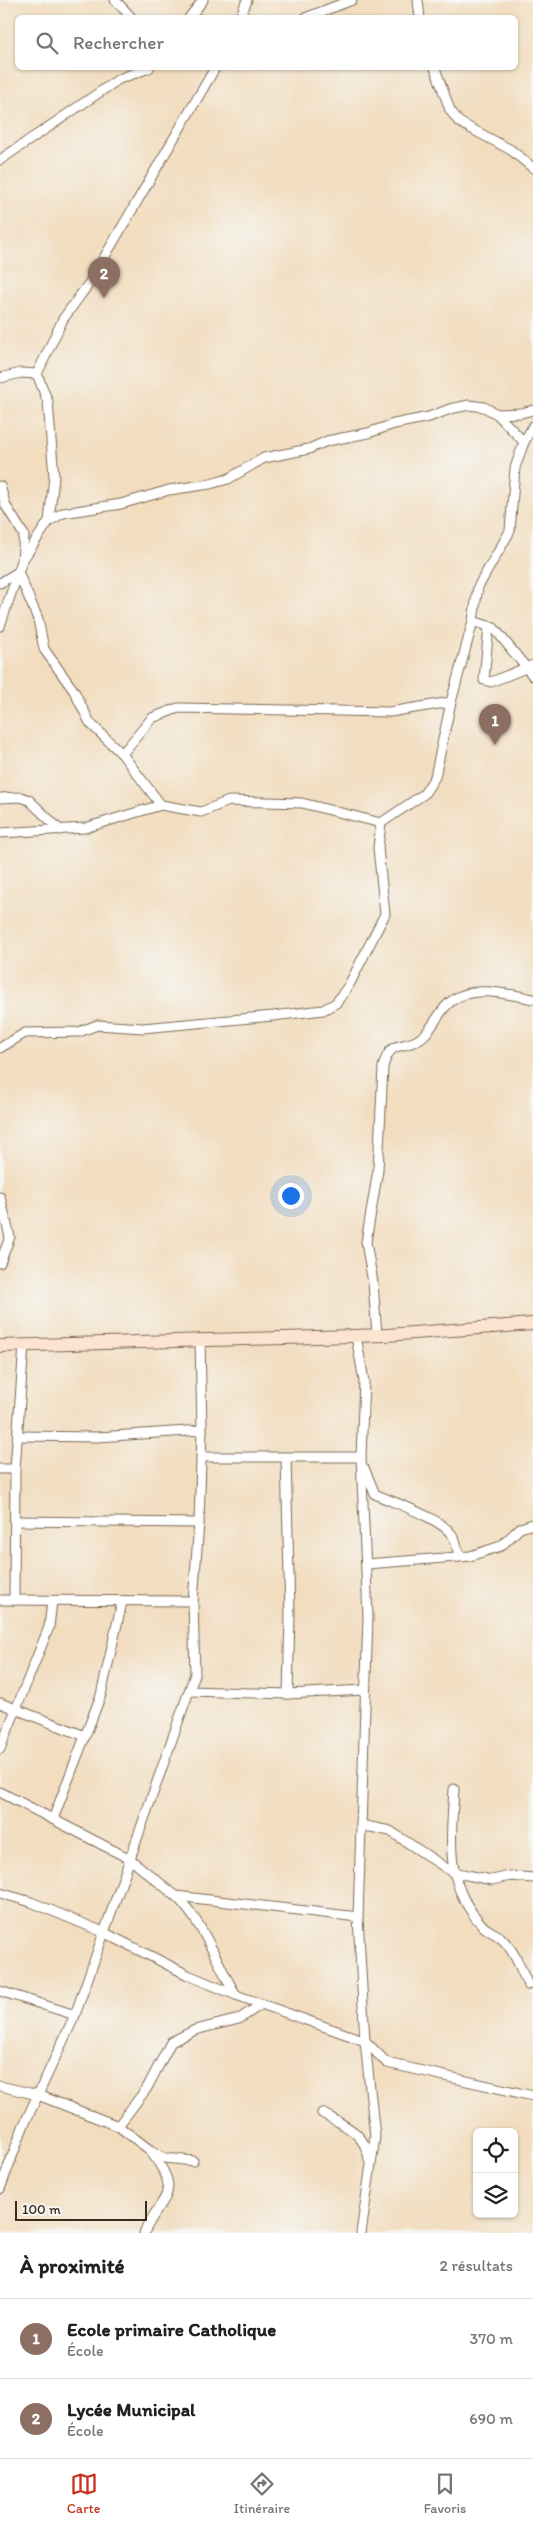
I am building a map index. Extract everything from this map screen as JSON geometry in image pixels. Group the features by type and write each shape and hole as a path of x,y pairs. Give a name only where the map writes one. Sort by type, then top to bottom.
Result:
{"main road":[{"path":"0,1346 356,1336 533,1324"}],"street":[{"path":"114,0 129,15"},
{"path":"191,15 203,0"},
{"path":"241,15 247,0"},
{"path":"313,15 352,0"},
{"path":"418,0 420,15"},
{"path":"0,160 120,78 143,70"},
{"path":"0,626 22,562 49,521 54,477 48,402 37,374 63,319 90,282 213,70"},
{"path":"436,70 450,110 459,122 511,150 533,168"},
{"path":"0,378 21,373 37,374"},
{"path":"49,521 63,513 120,504 169,490 210,484 228,479 264,458 309,449 328,441 368,433 394,424 429,417 450,409 469,405 484,407 497,414 524,442"},
{"path":"497,414 520,413 533,410"},
{"path":"0,833 85,828 161,805 201,812 229,801 302,803 380,823 424,794 435,777 451,702 473,621 478,587 510,531 512,485 524,442 532,430"},
{"path":"0,486 6,506 24,535 22,562"},
{"path":"0,583 18,572"},
{"path":"18,572 38,618 44,649 74,691 90,723 122,754 161,805"},
{"path":"473,621 489,626 494,628 531,670 491,682 484,680 489,626"},
{"path":"122,754 152,718 178,708 390,712 451,702"},
{"path":"0,798 21,797 29,800 60,830"},
{"path":"0,1048 25,1032 79,1032 97,1025 142,1028 273,1016 323,1010 336,1003 349,985 385,914 378,848 380,823"},
{"path":"377,1335 373,1283 366,1242 378,1170 383,1067 386,1056 397,1044 413,1042 422,1037 448,1003 463,995 487,991 533,999"},
{"path":"0,1197 10,1237 0,1263"},
{"path":"356,1336 364,1381 362,1460 368,1617 358,1917 365,2041 375,2137 361,2233"},
{"path":"0,2189 23,2127 74,2015 195,1674 193,1601 199,1523 202,1430 200,1339"},
{"path":"14,1600 15,1468 24,1345"},
{"path":"18,1436 98,1437 202,1430"},
{"path":"201,1457 286,1457 362,1460"},
{"path":"286,1457 290,1615 288,1694"},
{"path":"362,1460 375,1494 428,1518 447,1529 453,1537 459,1557"},
{"path":"0,1469 15,1468"},
{"path":"14,1521 199,1523"},
{"path":"366,1564 459,1557 501,1546 520,1528 533,1524"},
{"path":"0,1600 193,1601"},
{"path":"0,1749 49,1627 52,1601"},
{"path":"53,1819 101,1695 122,1602"},
{"path":"190,1690 288,1694 365,1690"},
{"path":"0,1703 85,1736"},
{"path":"454,1789 452,1872 464,1901 484,1927 502,1938 513,1953 528,1985"},
{"path":"0,1792 130,1859 176,1896 188,1908 236,1995"},
{"path":"361,1824 390,1831 452,1872 492,1880 510,1876 533,1878"},
{"path":"0,1893 31,1902 103,1932 188,1975 236,1995 365,2041 387,2063 533,2096"},
{"path":"176,1896 358,1917"},
{"path":"0,1991 74,2015"},
{"path":"118,2126 147,2088 171,2042 194,2030 239,2018 262,2004"},
{"path":"0,2086 38,2095 118,2126 150,2150 165,2158 193,2161"},
{"path":"322,2113 358,2134 368,2150 370,2169"},
{"path":"358,2134 368,2128 373,2115"},
{"path":"144,2233 166,2197 168,2183 166,2172 150,2150"}],"place":[{"name":"Lycée Municipal","path":"104,298"},
{"name":"Ecole primaire Catholique","path":"495,745"}]}
